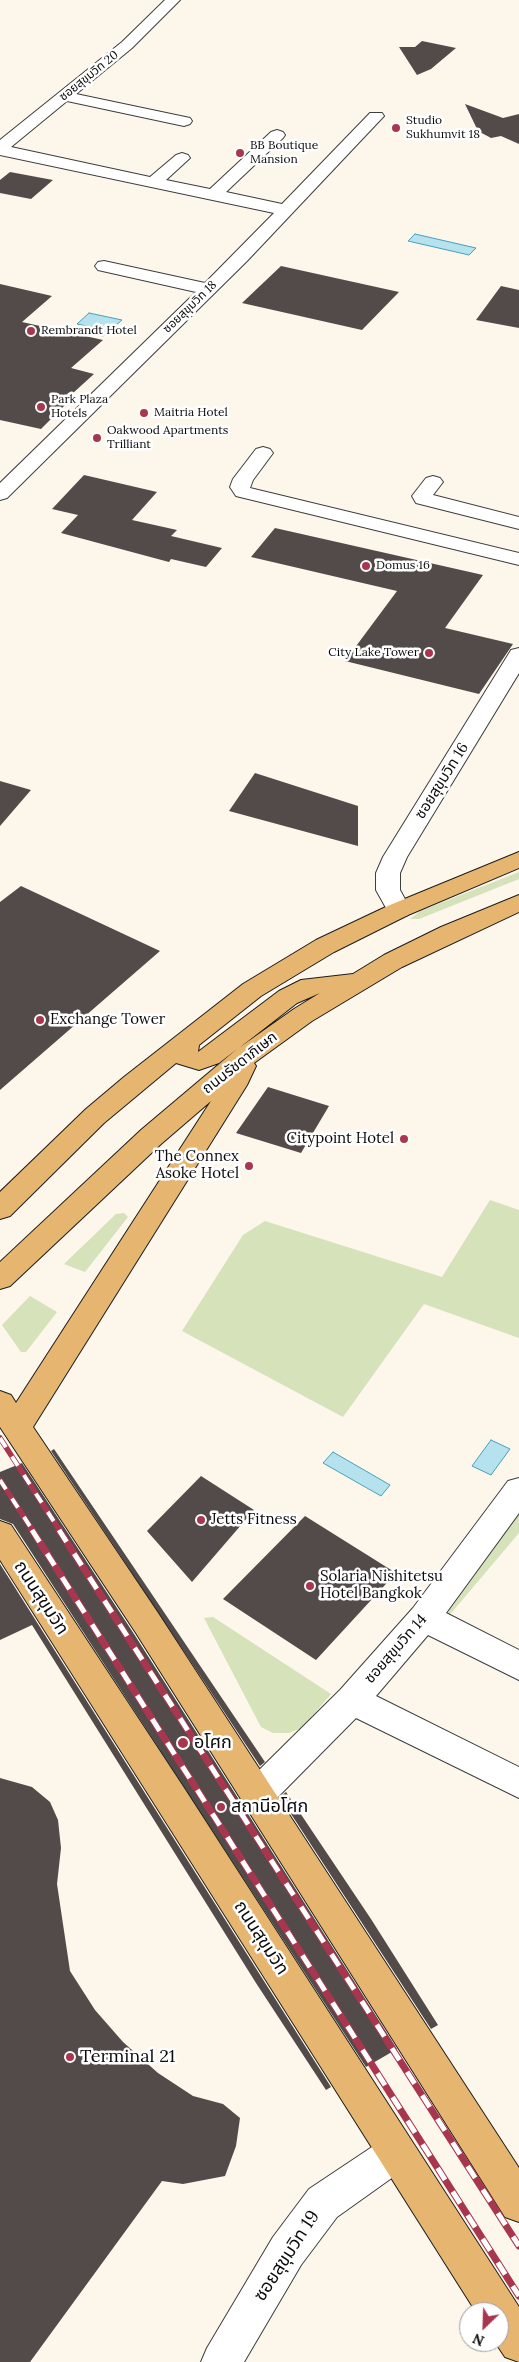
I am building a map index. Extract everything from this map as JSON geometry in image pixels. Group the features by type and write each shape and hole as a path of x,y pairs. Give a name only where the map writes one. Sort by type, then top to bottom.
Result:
{"main road":[{"path":"6,1198 103,1109 188,1038 252,990 325,946 400,910 519,860"},
{"name":"ถนนรัชดาภิเษก","path":"0,1279 151,1137 247,1055 303,1015 393,961 450,932 519,903"},
{"path":"188,1038 183,1056 199,1061 210,1057 288,998 310,986 359,982"},
{"path":"247,1055 234,1085 9,1415 258,1794 519,2203"},
{"name":"ถนนสุขุมวิท","path":"0,1534 169,1793 519,2343"}],"street":[{"name":"ซอยสุขุมวิท 20","path":"0,149 127,45 173,0"},
{"path":"64,96 184,121"},
{"name":"ซอยสุขุมวิท 18","path":"0,494 208,289 376,116"},
{"path":"213,195 277,136"},
{"path":"0,149 286,210"},
{"path":"153,183 182,158"},
{"path":"104,266 208,289"},
{"path":"263,453 243,479 240,487 243,492 519,559"},
{"path":"433,482 422,496 423,499 519,523"},
{"name":"ซอยสุขุมวิท 16","path":"400,910 388,890 388,872 395,857 519,655"},
{"name":"ซอยสุขุมวิท 14","path":"258,1794 352,1700 424,1617 519,1490"},
{"path":"424,1617 519,1666"},
{"path":"352,1700 519,1783"},
{"name":"ซอยสุขุมวิท 19","path":"222,2362 287,2252 322,2203 397,2152"}],"green space":[{"path":"519,872 519,879 419,919 410,919 420,911"},
{"path":"490,1200 519,1210 519,1338 424,1304 343,1417 182,1331 243,1235 265,1221 442,1277"},
{"path":"124,1213 128,1217 85,1272 64,1264 116,1214"},
{"path":"30,1296 57,1312 26,1352 21,1352 2,1325"},
{"path":"519,1511 519,1533 447,1618 437,1613"},
{"path":"213,1617 331,1694 302,1728 289,1733 273,1733 261,1727 204,1618"}],"water":[{"path":"415,234 476,248 469,255 408,241"},
{"path":"89,313 122,320 103,336 86,333 92,327 77,324"},
{"path":"491,1440 510,1449 491,1475 472,1466"},
{"path":"333,1452 390,1485 381,1496 323,1463"}],"building":[{"path":"422,41 456,48 431,69 417,75 399,47 415,47"},
{"path":"465,104 503,118 519,114 519,144 501,136 491,138 478,131"},
{"path":"10,172 53,180 31,199 0,193 0,180"},
{"path":"281,266 399,292 362,330 242,303"},
{"path":"0,284 52,296 22,322 103,340 71,368 94,374 62,403 66,404 41,429 0,420"},
{"path":"501,286 519,290 519,328 476,320"},
{"path":"84,475 157,492 132,520 177,530 171,536 222,548 206,567 171,559 169,562 61,533 78,515 52,509"},
{"path":"275,528 483,575 445,628 513,644 479,694 345,661 397,591 251,557"},
{"path":"255,773 358,806 358,846 229,811"},
{"path":"0,781 31,790 0,826"},
{"name":"Exchange Tower","path":"21,886 160,951 0,1090 0,902"},
{"path":"268,1087 329,1106 301,1153 236,1133"},
{"path":"54,1449 265,1762 260,1766 51,1451"},
{"path":"22,1463 134,1634 397,2049 366,2067 13,1524 0,1519 0,1472"},
{"name":"Jetts Fitness","path":"201,1476 254,1510 192,1582 147,1531"},
{"name":"Solaria Nishitetsu Hotel Bangkok","path":"305,1516 396,1573 316,1660 223,1599"},
{"path":"0,1564 331,2087 326,2090 256,1983 32,1625 0,1640"},
{"name":"Terminal 21","path":"0,1778 32,1787 50,1802 58,1820 61,1848 57,1884 70,1971 95,2010 123,2042 158,2073 193,2096 223,2104 240,2118 236,2146 225,2176 183,2184 162,2181 30,2362 0,2362"},
{"path":"286,1792 371,1919 438,2025 431,2029 280,1797"}],"railway":[{"path":"0,1438 60,1531"},
{"path":"0,1480 33,1531"},
{"path":"32,1530 519,2296"},
{"path":"59,1530 519,2246"}],"place":[{"name":"Studio Sukhumvit 18","path":"396,128"},
{"name":"BB Boutique Mansion","path":"240,153"},
{"name":"Rembrandt Hotel","path":"31,331"},
{"name":"Park Plaza Hotels","path":"41,407"},
{"name":"Maitria Hotel","path":"144,413"},
{"name":"Oakwood Apartments Trilliant","path":"97,438"},
{"name":"Domus 16","path":"366,566"},
{"name":"City Lake Tower","path":"429,653"},
{"name":"Exchange Tower","path":"40,1020"},
{"name":"Citypoint Hotel","path":"404,1139"},
{"name":"The Connex Asoke Hotel","path":"249,1166"},
{"name":"Jetts Fitness","path":"201,1520"},
{"name":"Solaria Nishitetsu Hotel Bangkok","path":"310,1586"},
{"name":"อโศก","path":"183,1743"},
{"name":"สถานีอโศก","path":"221,1807"},
{"name":"Terminal 21","path":"70,2057"}]}
